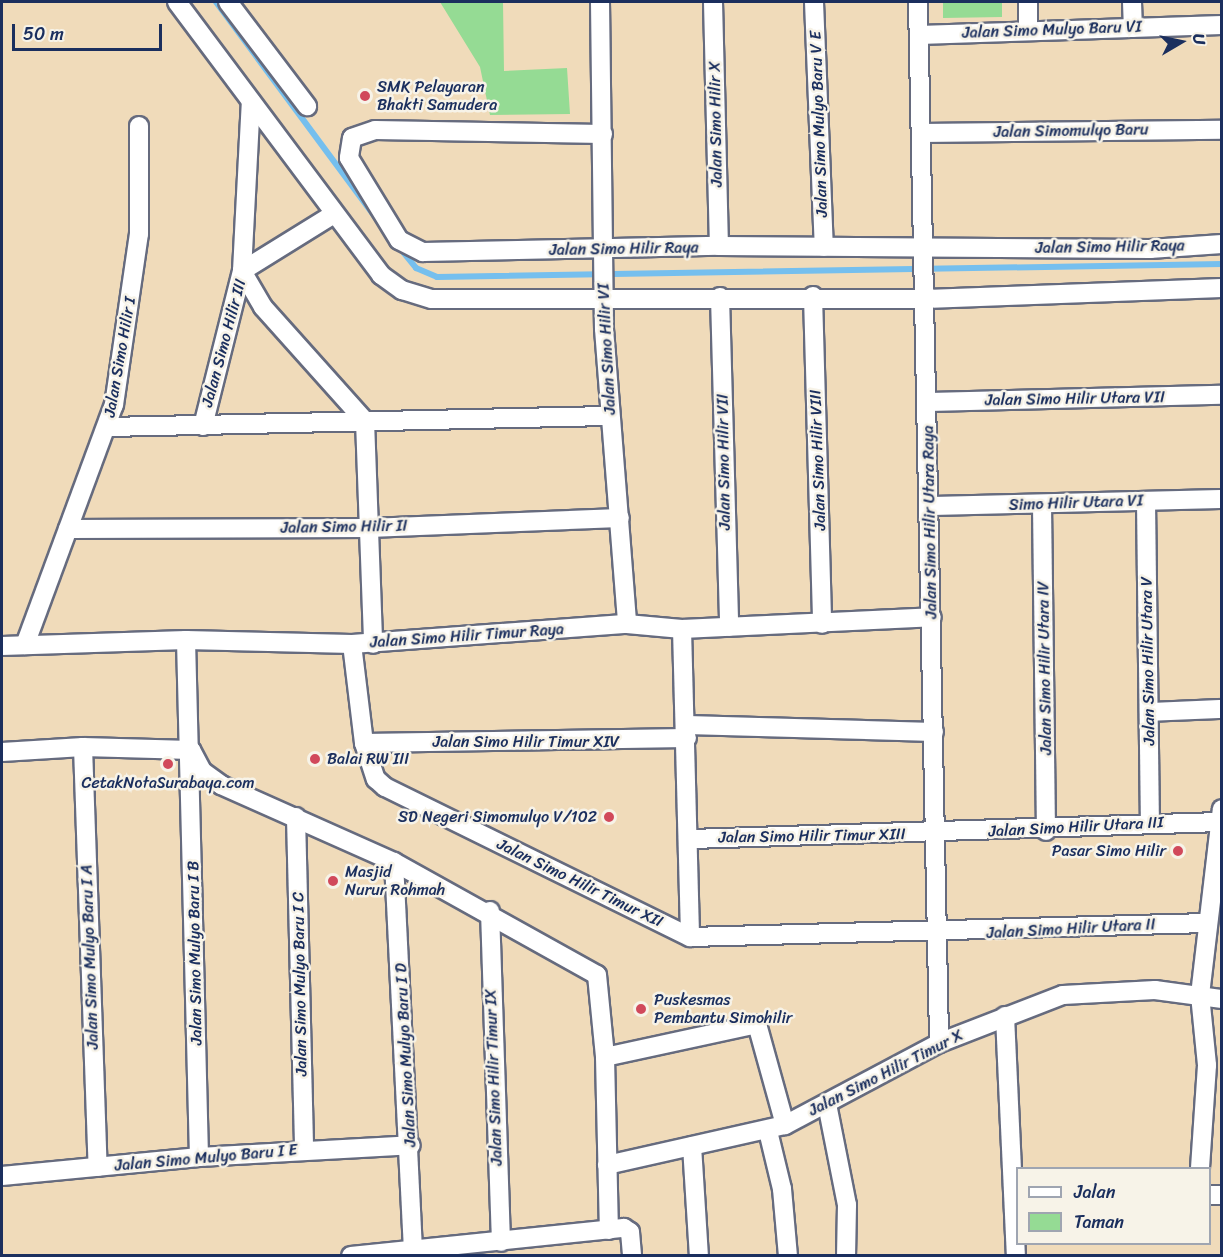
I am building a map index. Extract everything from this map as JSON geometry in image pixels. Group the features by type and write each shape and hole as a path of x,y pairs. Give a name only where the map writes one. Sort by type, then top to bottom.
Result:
{"street":[{"path":"177,2 381,276 402,290 432,299 603,292 720,297 1221,288"},
{"path":"228,2 307,106"},
{"name":"Jalan Simo Hilir VI","path":"600,2 603,292 609,416 620,518 627,624"},
{"name":"Jalan Simo Hilir X","path":"713,2 719,246"},
{"name":"Jalan Simo Mulyo Baru V E","path":"814,2 824,247"},
{"name":"Jalan Simo Hilir Utara Raya","path":"918,2 934,732 933,935 939,1042"},
{"path":"1028,2 1028,31"},
{"path":"1132,2 1132,28"},
{"name":"Jalan Simo Mulyo Baru VI","path":"919,35 1221,25"},
{"path":"242,271 250,100"},
{"name":"Jalan Simo Hilir I","path":"25,645 108,427 139,234 139,126"},
{"name":"Jalan Simo Hilir Raya","path":"603,134 375,130 352,138 348,147 353,170 408,247 423,252 602,256 719,246 824,247 924,255 1150,249 1221,244"},
{"name":"Jalan Simomulyo Baru","path":"921,133 1221,130"},
{"path":"242,271 334,214"},
{"name":"Jalan Simo Hilir III","path":"242,271 263,307 365,421"},
{"name":"Jalan Simo Hilir III","path":"203,426 242,271"},
{"name":"Jalan Simo Hilir VIII","path":"813,296 822,624"},
{"name":"Jalan Simo Hilir VII","path":"720,297 729,627"},
{"name":"Jalan Simo Hilir Utara VII","path":"928,402 1221,395"},
{"name":"Jalan Simo Hilir III","path":"108,427 609,416"},
{"path":"365,421 373,644"},
{"name":"Simo Hilir Utara VI","path":"930,506 1042,506 1221,499"},
{"name":"Jalan Simo Hilir Utara V","path":"1146,501 1150,821"},
{"name":"Jalan Simo Hilir Utara IV","path":"1042,506 1046,831"},
{"name":"Jalan Simo Hilir II","path":"68,529 369,528 620,518"},
{"name":"Jalan Simo Hilir Timur Raya","path":"2,646 186,640 352,645 627,624 682,629 932,617"},
{"path":"682,629 691,838 690,938"},
{"name":"Jalan Simo Mulyo Baru I B","path":"186,640 191,750 199,1157"},
{"name":"Jalan Simo Hilir Timur XII","path":"352,645 364,743 376,779 385,787 690,938 933,935"},
{"path":"1149,712 1221,709"},
{"name":"Jalan Simo Hilir Timur XIV","path":"364,743 687,731 934,732"},
{"path":"2,752 83,747 191,750 202,771 221,785 394,862 490,911 590,969 601,987 609,1230"},
{"name":"Jalan Simo Mulyo Baru I A","path":"83,747 98,1167"},
{"path":"1200,1167 1207,1065 1200,995 1221,815"},
{"name":"Jalan Simo Hilir Utara III","path":"932,834 1046,831 1221,815"},
{"name":"Jalan Simo Mulyo Baru I C","path":"296,817 304,1150"},
{"name":"Jalan Simo Hilir Timur XIII","path":"691,838 932,834"},
{"name":"Jalan Simo Mulyo Baru I D","path":"394,862 411,1145 413,1249"},
{"name":"Jalan Simo Hilir Timur IX","path":"490,911 501,1242"},
{"name":"Jalan Simo Hilir Utara II","path":"933,935 1208,922"},
{"name":"Jalan Simo Hilir Timur X","path":"607,1165 777,1128 827,1104 939,1042 1063,995 1155,990 1221,999"},
{"path":"1005,1016 1016,1192"},
{"path":"605,1057 757,1024 777,1128 788,1256"},
{"path":"827,1104 847,1205 846,1256"},
{"name":"Jalan Simo Mulyo Baru I E","path":"2,1176 199,1157 411,1145"},
{"path":"692,1146 699,1256"},
{"path":"351,1256 624,1228 631,1237 632,1256"}],"green space":[{"path":"440,2 503,2 504,71 567,68 570,114 490,115 480,67"},
{"path":"943,2 1002,2 1002,17 943,18"}],"waterway":[{"path":"216,2 376,218"},
{"path":"399,247 416,268 437,277 1222,264"}],"place":[{"name":"SMK Pelayaran Bhakti Samudera","path":"365,96"},
{"name":"Balai RW III","path":"315,759"},
{"name":"CetakNotaSurabaya.com","path":"168,764"},
{"name":"SD Negeri Simomulyo V/102","path":"609,817"},
{"name":"Pasar Simo Hilir","path":"1178,851"},
{"name":"Masjid Nurur Rohmah","path":"333,881"},
{"name":"Puskesmas Pembantu Simohilir","path":"641,1009"}]}
